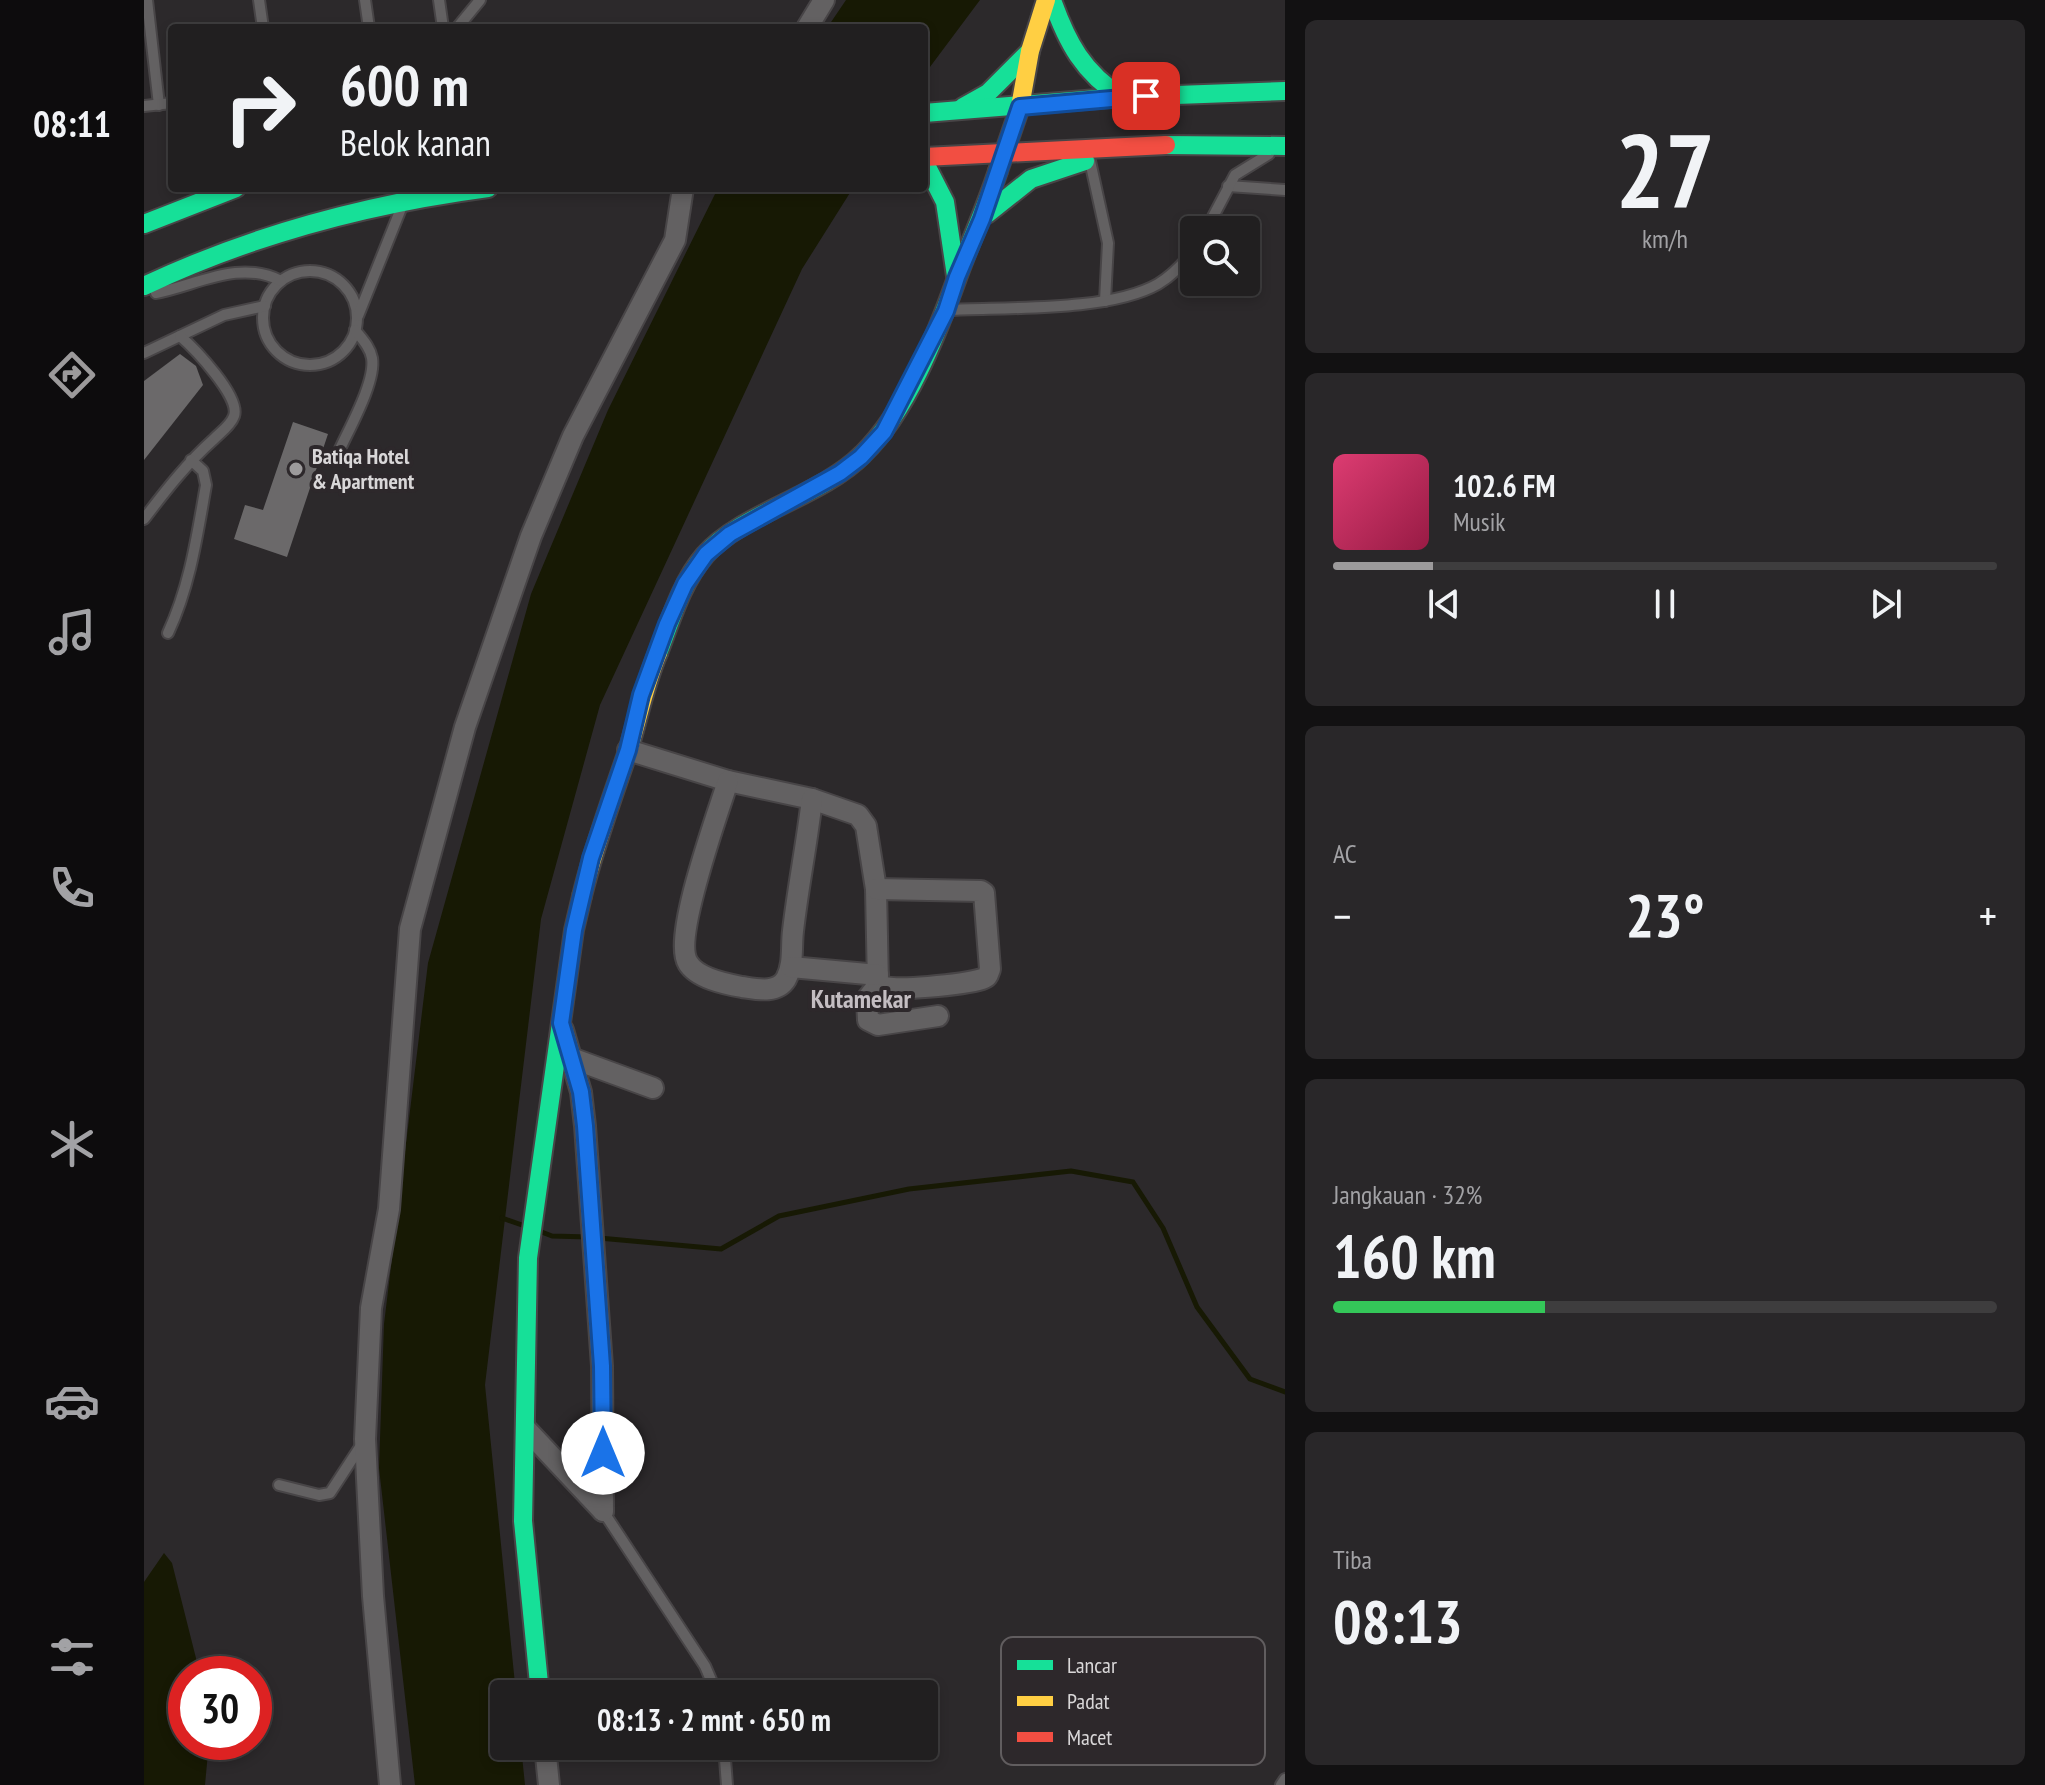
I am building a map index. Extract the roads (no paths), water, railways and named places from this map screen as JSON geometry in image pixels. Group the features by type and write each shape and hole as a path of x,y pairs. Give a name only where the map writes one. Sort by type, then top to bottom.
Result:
{"street":[{"path":"809,24 824,0"},
{"path":"539,1680 523,1521 528,1258 574,930 588,872 628,750 641,695 685,584 706,554 730,534 796,500 861,457 884,432 946,311 982,219 1020,107 1030,51 1049,0"},
{"path":"1049,0 1066,41 1081,66 1100,85 1122,97"},
{"path":"954,110 988,93 1030,51"},
{"path":"928,113 1122,97 1285,91"},
{"path":"982,219 1023,181 1046,170 1140,145"},
{"path":"928,159 1140,145 1284,146"},
{"path":"928,165 944,194 957,277"},
{"path":"144,224 226,192"},
{"path":"144,286 210,256 298,226 404,201 462,192"},
{"path":"390,1785 375,1624 365,1439 371,1308 389,1209 410,929 465,727 531,536 573,436 675,240 682,192"},
{"path":"628,750 728,781 812,799 858,815 866,826 876,889 878,980 867,999 868,1020 872,1024 938,1016"},
{"path":"728,781 690,903 685,959 690,967 710,978 764,990 784,982 791,967 793,928 812,799"},
{"path":"791,967 878,980 891,989 982,979 990,969 984,893 876,889"},
{"path":"561,1023 581,1092 602,1366 603,1511"},
{"path":"571,1058 653,1088"},
{"path":"526,1429 603,1511"},
{"path":"546,1760 549,1785"}],"lane":[{"path":"147,0 159,105"},
{"path":"259,0 262,24"},
{"path":"365,0 368,24"},
{"path":"439,0 442,24"},
{"path":"460,24 480,0"},
{"path":"144,106 168,104"},
{"path":"1213,216 1235,175 1284,146"},
{"path":"1090,159 1108,243 1105,301"},
{"path":"1228,186 1285,190"},
{"path":"358,316 355,302 345,288 329,275 308,271 281,281 265,306 263,322 272,344 290,361 306,365 322,364 337,357 348,345 355,330 404,201"},
{"path":"946,311 1105,301 1157,285 1180,267"},
{"path":"144,295 246,271 262,272 281,281"},
{"path":"144,353 233,312 265,306"},
{"path":"340,449 372,373 372,358 367,345 355,330"},
{"path":"144,519 191,460 234,416 235,405 198,350 180,336"},
{"path":"168,633 179,614 188,585 206,485 203,471 191,460"},
{"path":"279,1485 319,1495 330,1493 365,1439"},
{"path":"603,1511 705,1666 711,1680"},
{"path":"725,1760 727,1785"},
{"path":"1281,1785 1285,1779"}],"waterway":[{"path":"599,1238 721,1249 779,1216 909,1189 1071,1171 1133,1182 1163,1228 1197,1307 1250,1379 1285,1392"},
{"path":"502,1218 522,1225"},
{"path":"539,1231 552,1236 589,1237"}],"place":[{"name":"Batiqa Hotel & Apartment","path":"296,469"}],"district":[{"name":"Kutamekar","path":"861,998"}]}
